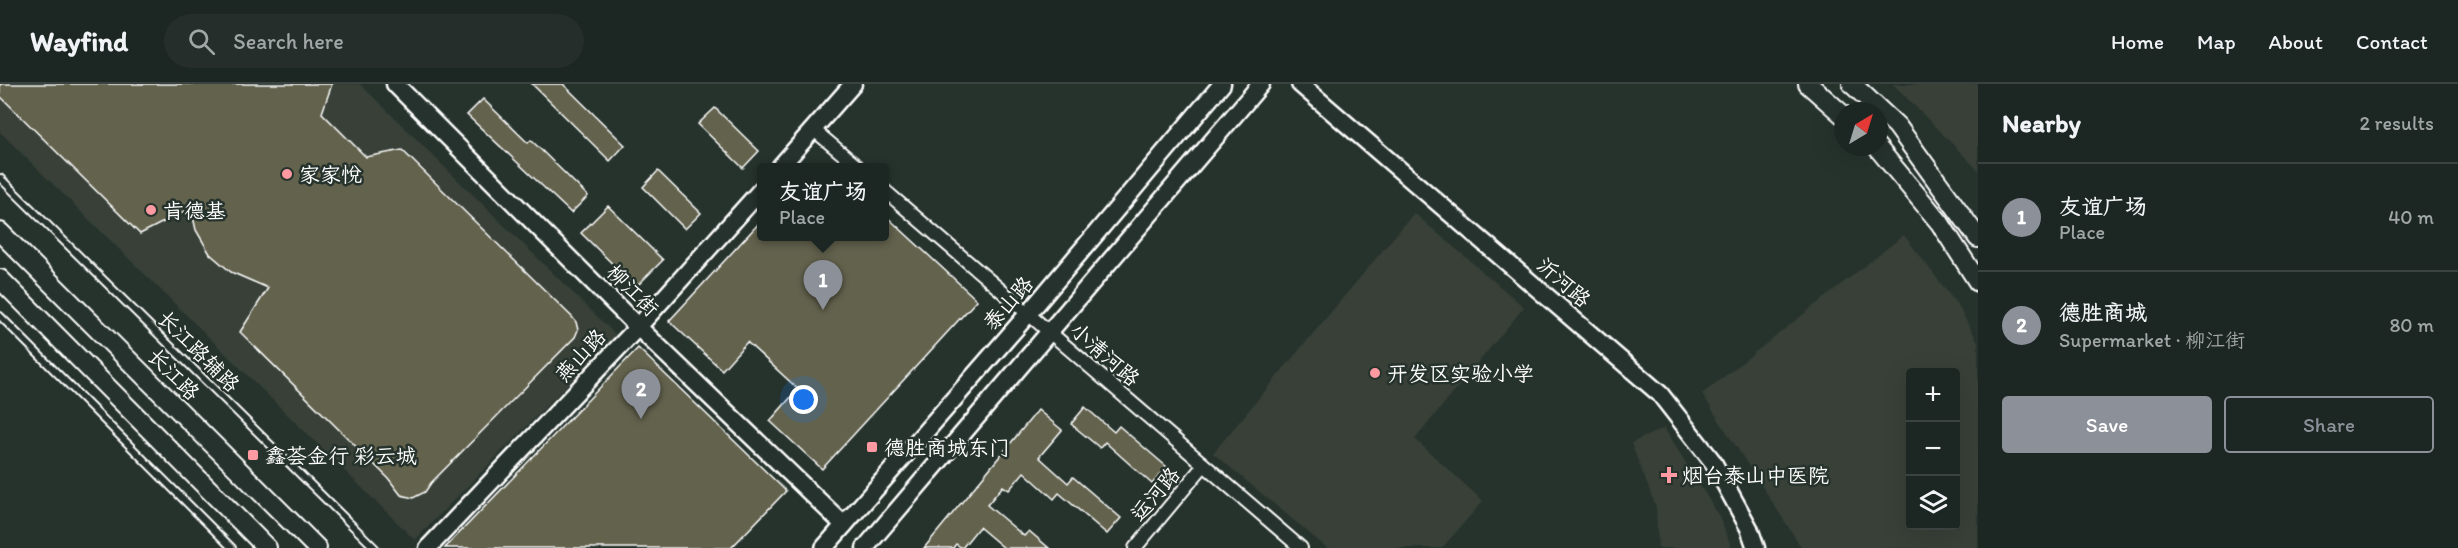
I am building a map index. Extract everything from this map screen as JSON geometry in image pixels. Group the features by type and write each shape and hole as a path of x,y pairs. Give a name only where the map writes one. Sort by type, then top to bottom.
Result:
{"main road":[{"path":"1808,84 1834,107"},
{"path":"1852,84 1897,126 1978,238"},
{"path":"1884,156 1940,223 1978,282"},
{"name":"长江路","path":"0,232 317,548"},
{"path":"0,279 267,548"}],"street":[{"name":"柳江街","path":"395,84 638,327 844,525"},
{"path":"784,163 853,84"},
{"name":"泰山路","path":"824,548 1028,314 1222,84"},
{"path":"865,548 1260,84"},
{"name":"沂河路","path":"1300,84 1660,394 1713,462 1749,528 1756,548"},
{"path":"814,130 852,163"},
{"name":"小清河路","path":"889,193 1301,548"},
{"name":"燕山路","path":"428,548 638,327 757,195"},
{"name":"运河路","path":"1135,548 1204,465"}],"lane":[{"name":"长江路辅路","path":"0,178 375,548"},
{"path":"0,316 232,548"}],"shaded area":[{"path":"0,84 360,84 616,335 415,540 0,132"},
{"path":"1893,84 1978,84 1978,170"},
{"name":"开发区实验小学","path":"1414,213 1524,307 1415,439 1483,501 1442,548 1327,548 1213,453"},
{"path":"1904,235 1958,306 1978,342 1978,548 1802,548 1702,394"},
{"name":"烟台泰山中医院","path":"1664,428 1718,514 1732,548 1658,548 1656,507 1631,443"}],"building":[{"path":"0,84 332,84 322,113 366,157 402,150 572,317 578,330 575,337 431,483 425,492 413,498 401,495 388,478 240,332 268,288 231,272 210,254 196,230 191,208 140,234 0,96"},
{"path":"532,84 563,84 625,145 610,161"},
{"path":"483,99 528,143 531,140 588,196 571,213 467,115"},
{"path":"715,108 759,151 743,168 698,124"},
{"path":"658,171 701,213 685,229 643,187"},
{"path":"608,206 663,260 636,287 581,233"},
{"path":"889,219 977,300 822,469 770,421 798,389 747,342 722,370 669,321 757,225 757,241 889,241"},
{"path":"638,348 786,491 731,548 445,548"},
{"path":"1085,407 1114,432 1119,426 1167,467 1152,484 1105,442 1100,448 1071,424"},
{"path":"1038,410 1062,430 1039,457 1068,483 1073,477 1121,518 1107,534 1059,493 1054,499 1024,472 1009,490 1003,486 987,505 1024,536 1029,531 1049,548 1004,548 979,527 962,548 956,544 953,548 924,548"}],"place":[{"name":"家家悦","path":"287,174"},
{"name":"肯德基","path":"151,210"},
{"name":"友谊广场","path":"823,310"},
{"name":"开发区实验小学","path":"1375,373"},
{"name":"德胜商城","path":"641,419"},
{"name":"德胜商城东门","path":"872,447"},
{"name":"鑫荟金行 彩云城","path":"253,455"},
{"name":"烟台泰山中医院","path":"1669,475"}]}
